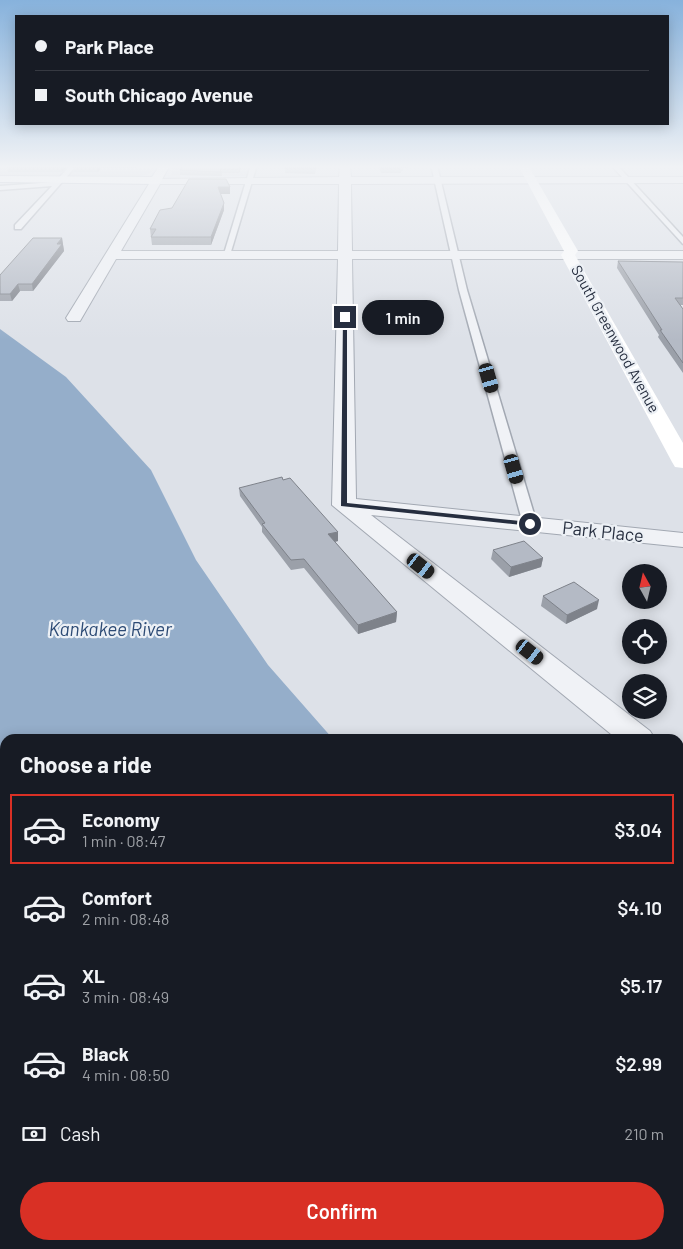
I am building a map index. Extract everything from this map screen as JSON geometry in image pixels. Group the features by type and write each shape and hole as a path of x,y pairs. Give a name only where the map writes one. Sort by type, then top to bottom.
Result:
{"street":[{"path":"74,318 131,223"},
{"path":"345,223 344,505 633,734"},
{"name":"South Greenwood Avenue","path":"555,223 571,251 568,255 683,462"},
{"path":"113,255 681,254"},
{"name":"Park Place","path":"344,505 683,540"}],"lane":[{"path":"18,227 21,223"},
{"path":"226,255 236,223"},
{"path":"448,223 463,290 530,524"},
{"path":"659,223 681,254"}],"water":[{"name":"Kankakee River","path":"0,329 66,377 151,470 196,560 268,665 329,734 0,734"}],"building":[{"path":"153,223 216,223 211,237 151,237 156,229 150,229"},
{"path":"33,238 62,238 57,244 62,244 32,284 18,284 10,294 0,294 0,275"},
{"path":"618,261 683,262 683,298 675,298 683,309 683,363 660,330 662,330"},
{"path":"282,477 283,480 290,478 338,532 328,534 397,612 358,625 304,559 291,560 262,524 265,523 239,488"},
{"path":"524,541 543,558 511,567 493,550"},
{"path":"574,582 599,600 567,615 543,596"}],"route":[{"path":"345,317 344,505 530,524"}]}
